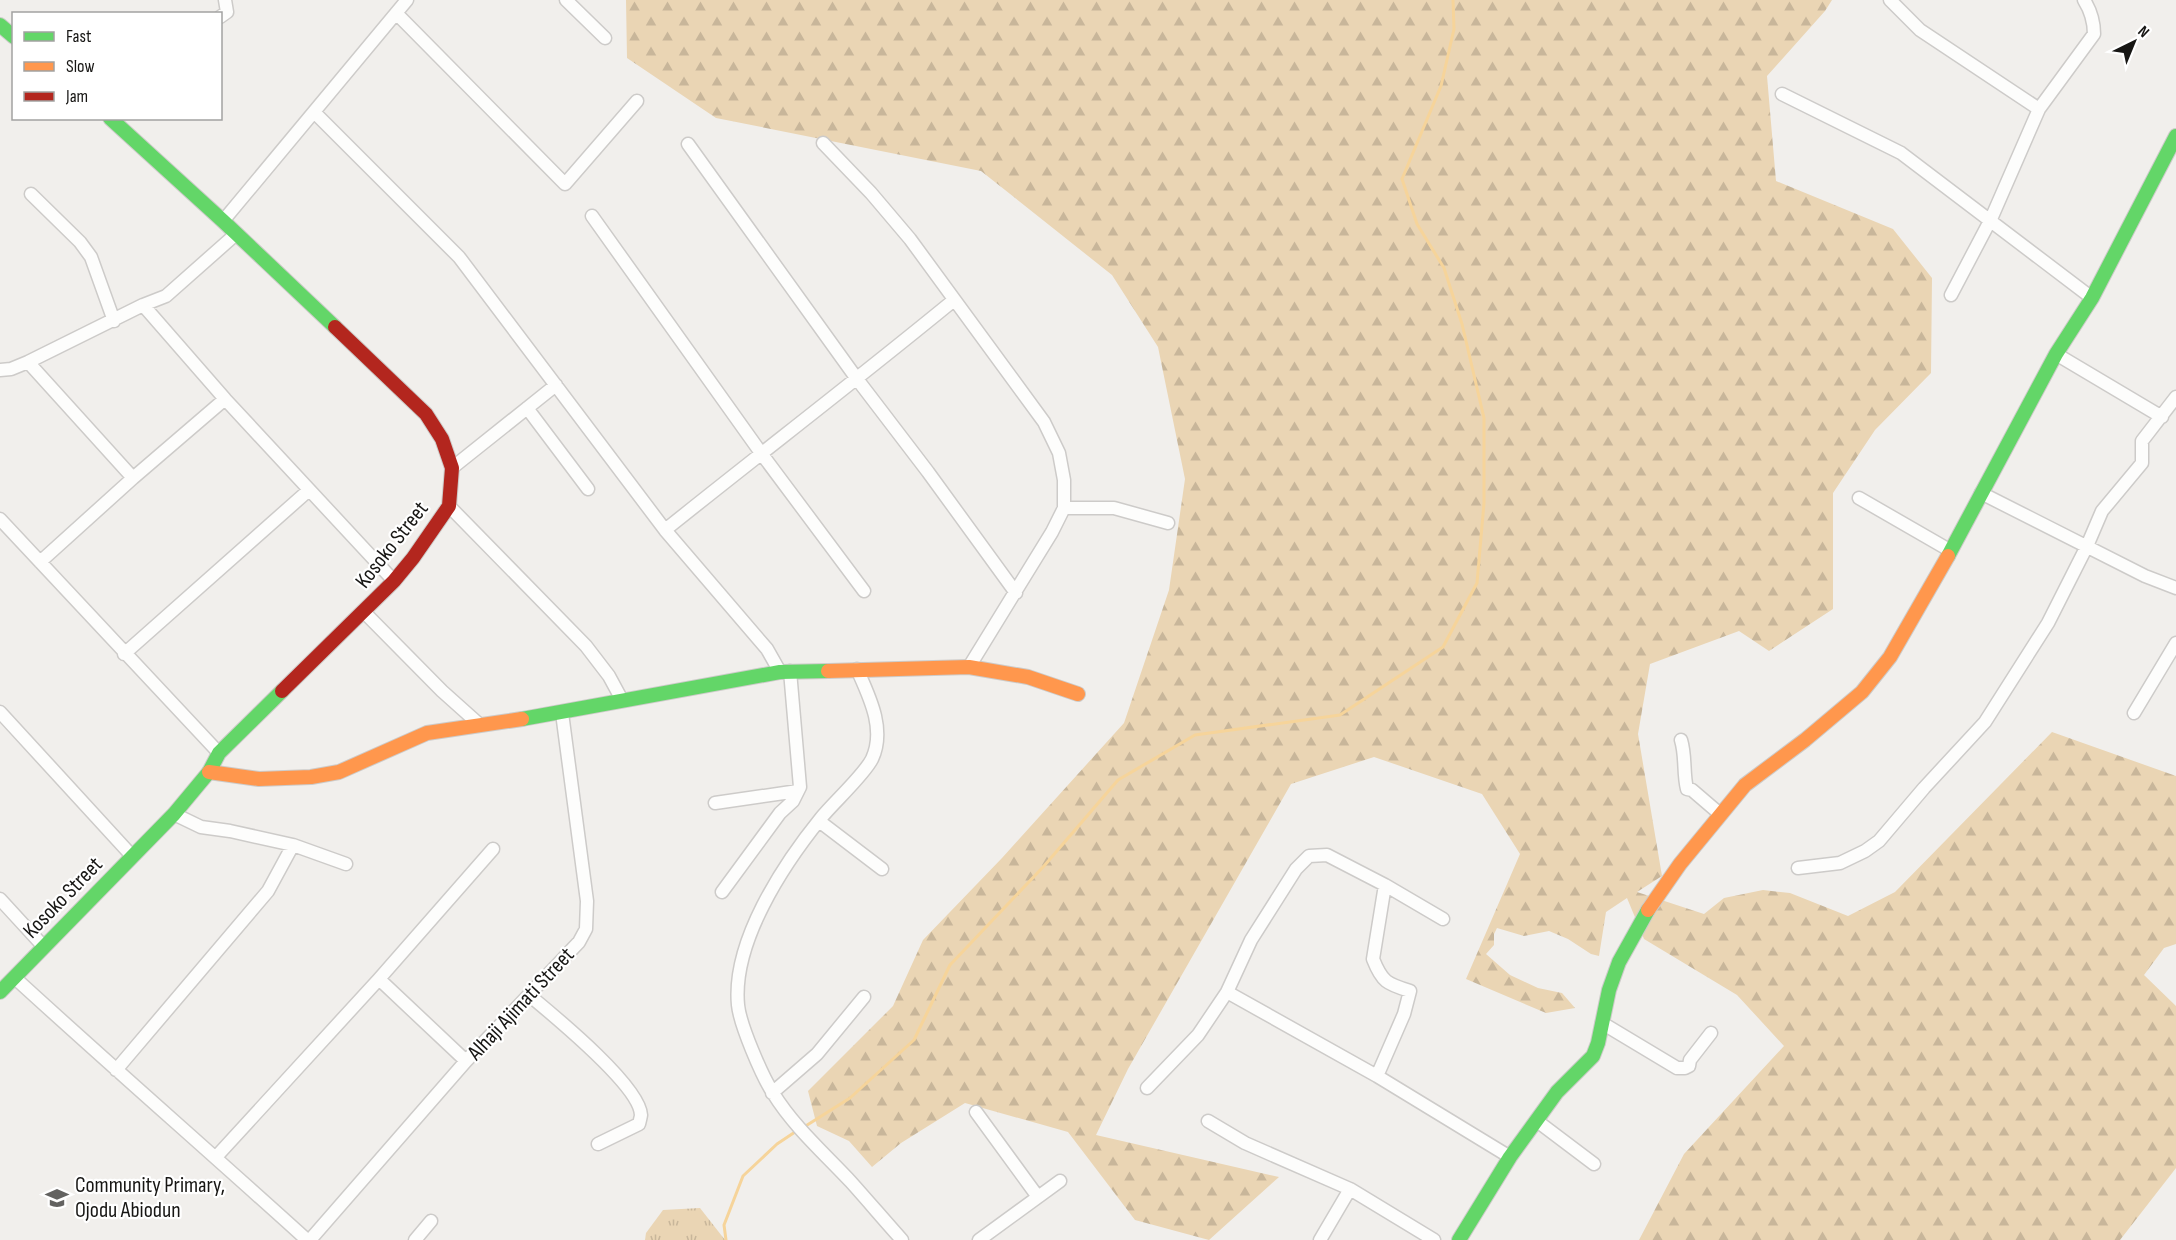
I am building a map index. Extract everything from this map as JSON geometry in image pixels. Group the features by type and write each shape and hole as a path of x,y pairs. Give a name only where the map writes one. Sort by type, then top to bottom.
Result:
{"street":[{"path":"222,16 227,12 225,0"},
{"path":"223,221 407,0"},
{"path":"566,0 605,38"},
{"path":"1890,0 1920,30 2039,109"},
{"path":"1951,294 1990,219 2039,109 2094,34 2090,8 2084,0"},
{"path":"396,13 565,184 637,101"},
{"path":"0,26 12,35"},
{"path":"1782,93 1901,153 2092,298"},
{"path":"314,112 459,257 665,530 785,671 800,787 793,801 780,813 722,892"},
{"name":"Kosoko Street","path":"0,992 174,813 209,772 219,753 394,581 449,506 452,468 442,439 426,414 223,221 112,120"},
{"path":"1459,1240 1510,1156 1557,1092 1593,1056 1618,962 1645,914 1680,864 1745,784 1805,740 1862,692 1890,657 1951,551 2056,354 2092,298 2176,136"},
{"path":"823,143 872,193 910,239 1044,422 1059,453 1064,480 1064,508 1016,593 969,667"},
{"path":"688,144 857,379 1016,593"},
{"path":"31,194 80,242 91,257 114,321"},
{"path":"592,216 761,453 864,591"},
{"path":"0,370 11,369 28,362 143,305 166,296 236,234"},
{"path":"665,530 954,300"},
{"path":"143,305 225,399 394,581"},
{"path":"2056,354 2162,417"},
{"path":"28,362 133,478"},
{"path":"452,468 556,385"},
{"path":"1798,868 1839,863 1880,841 1924,788 1985,722 2048,623 2102,511 2142,463 2142,441 2176,397"},
{"path":"40,562 225,399"},
{"path":"527,408 588,489"},
{"path":"124,654 309,490"},
{"path":"1981,493 2145,576 2176,588"},
{"path":"1859,498 1951,551"},
{"path":"449,506 586,646 609,676 622,700"},
{"path":"1064,508 1114,508 1168,523"},
{"path":"0,519 219,753"},
{"path":"364,612 442,691 480,724"},
{"path":"2134,713 2176,643"},
{"path":"209,772 259,779 311,777 339,772 427,733 562,713 785,671 969,667 1028,677 1078,694"},
{"path":"856,669 870,697 878,723 872,760 819,821 788,863 761,909 744,956 739,982 738,1006 744,1028 772,1093 806,1136 850,1181 902,1240"},
{"path":"0,712 132,856"},
{"name":"Alhaji Ajimati Street","path":"309,1240 466,1061 579,942 586,929 587,901 562,713"},
{"path":"1681,740 1684,749 1684,779 1687,789 1692,790 1720,814"},
{"path":"715,803 798,791"},
{"path":"174,813 201,827 293,845 346,864"},
{"path":"819,821 882,869"},
{"path":"116,1070 268,891 293,845"},
{"path":"216,1157 379,979 493,849"},
{"path":"1147,1088 1198,1035 1227,992 1251,940 1296,869 1309,856 1327,855 1443,919"},
{"path":"1377,1076 1404,1014 1410,991 1389,985 1372,959 1385,885"},
{"path":"0,899 44,947"},
{"path":"15,978 309,1240"},
{"path":"379,979 466,1061"},
{"path":"1227,992 1377,1076 1510,1156"},
{"path":"529,995 600,1057 639,1107 641,1115 639,1125 598,1144"},
{"path":"772,1093 818,1054 864,997"},
{"path":"1602,1023 1677,1068 1689,1066 1690,1060 1711,1033"},
{"path":"976,1112 1038,1197"},
{"path":"1208,1121 1245,1143 1350,1189 1434,1240"},
{"path":"1537,1121 1594,1164"},
{"path":"979,1240 1060,1181"},
{"path":"1320,1240 1350,1189"},
{"path":"415,1240 431,1221"}],"green space":[{"path":"626,0 1832,0 1825,11 1767,76 1776,181 1893,229 1932,278 1931,373 1875,430 1833,493 1833,609 1769,651 1739,631 1650,664 1638,734 1662,876 1637,892 1704,914 1724,898 1763,890 1790,893 1848,916 1895,892 2052,732 2176,776 2176,944 2164,948 2144,975 2176,1006 2176,1168 2120,1240 1639,1240 1684,1154 1784,1046 1737,995 1644,939 1627,898 1606,912 1599,956 1549,931 1524,936 1497,928 1494,934 1494,945 1486,954 1510,975 1538,988 1562,993 1575,1008 1546,1013 1466,979 1520,854 1482,794 1374,757 1291,784 1128,1069 1096,1135 1279,1177 1209,1240 1135,1220 1068,1132 965,1103 901,1143 872,1167 849,1141 817,1126 808,1091 893,1006 923,940 1002,858 1124,723 1169,590 1185,479 1158,347 1112,275 981,171 716,118 627,58"},
{"path":"700,1208 725,1240 645,1240 646,1233 663,1210"}],"waterway":[{"path":"804,1127 850,1098 914,1040 950,965 1044,866 1118,780 1195,735 1340,715 1443,647 1477,583 1484,503 1484,418 1462,324 1444,268 1417,224 1402,179 1441,86 1454,29 1453,0"},
{"path":"726,1240 724,1225 743,1176 777,1144 798,1130"}],"traffic: fast":[{"path":"0,25 12,35"},
{"path":"112,120 335,327"},
{"path":"1948,556 2056,354 2092,298 2176,136"},
{"path":"522,719 780,672 828,671"},
{"path":"0,992 174,814 209,772 219,753 282,691"},
{"path":"1459,1240 1510,1157 1557,1092 1593,1056 1609,990 1619,962 1648,910"}],"traffic: slow":[{"path":"1648,910 1680,864 1745,785 1805,740 1862,692 1890,657 1948,556"},
{"path":"828,671 969,667 1028,677 1078,694"},
{"path":"209,772 259,779 311,777 339,772 427,733 522,719"}],"traffic: jam":[{"path":"282,691 394,581 449,506 452,468 442,439 426,414 335,327"}],"place":[{"name":"Community Primary, Ojodu Abiodun","path":"57,1198"}]}
